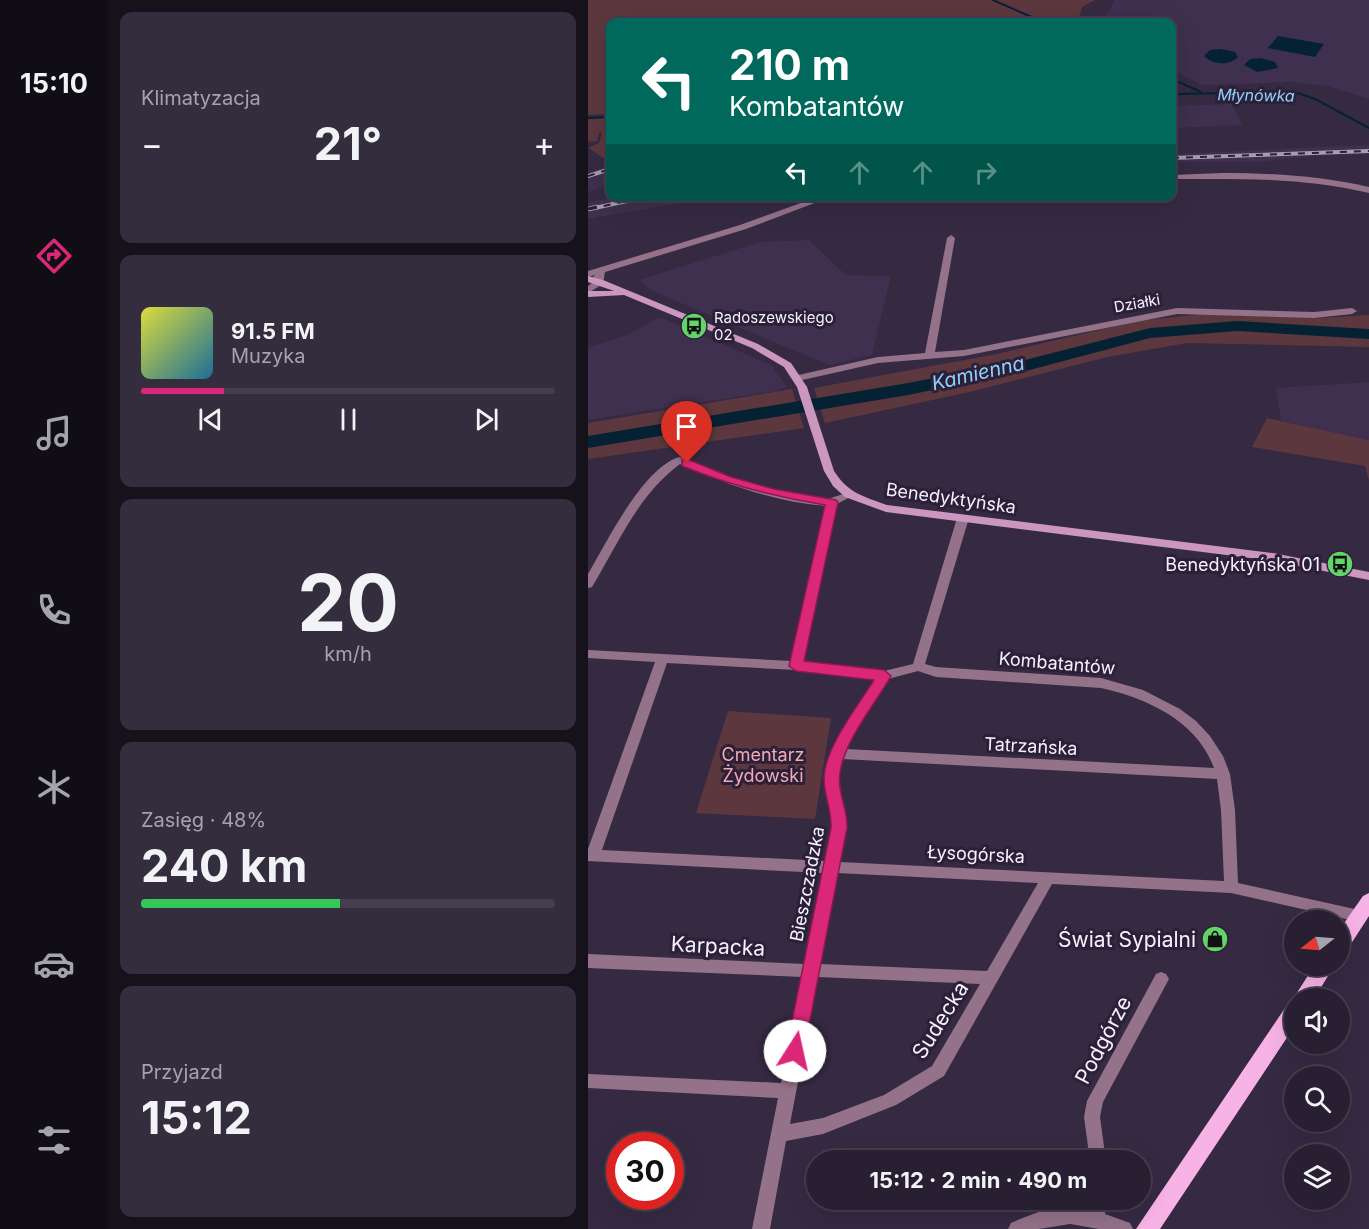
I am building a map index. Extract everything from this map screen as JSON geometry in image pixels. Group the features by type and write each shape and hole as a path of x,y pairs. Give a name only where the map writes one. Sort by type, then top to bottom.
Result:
{"main road":[{"path":"1350,930 1369,901"},
{"path":"1147,1229 1284,1026"}],"street":[{"path":"1176,177 1288,175 1316,178 1369,189"},
{"path":"588,274 814,201"},
{"path":"930,356 951,240"},
{"path":"600,282 598,277 604,270"},
{"path":"588,279 773,354 788,365 800,382 829,471 849,495 832,502 773,493 727,480 679,460 664,469 649,486 588,584"},
{"path":"588,292 600,282"},
{"path":"588,292 628,294"},
{"name":"Działki","path":"800,382 878,360 985,350 1177,311 1314,315 1352,310"},
{"name":"Benedyktyńska","path":"849,495 885,508 1273,557 1369,576"},
{"path":"796,666 832,502"},
{"path":"588,654 796,666 884,676 918,667 963,518"},
{"path":"590,855 662,659"},
{"name":"Kombatantów","path":"918,667 936,672 1101,683 1128,688 1173,710 1194,727 1212,752 1223,774 1232,872 1231,887"},
{"name":"Bieszczadzka","path":"761,1229 840,814 832,791 832,774 837,754 884,676"},
{"name":"Tatrzańska","path":"837,754 1223,774"},
{"name":"Łysogórska","path":"590,855 1231,887 1359,916"},
{"name":"Sudecka","path":"780,1134 823,1126 890,1100 938,1071 1049,877"},
{"name":"Karpacka","path":"588,961 991,978"},
{"name":"Podgórze","path":"1096,1150 1092,1118 1095,1101 1161,979"},
{"path":"588,1081 788,1091"},
{"path":"1096,1218 1097,1210"},
{"path":"1017,1229 1040,1218 1062,1213 1096,1218 1124,1229"}],"shaded area":[{"path":"1115,0 1369,0 1369,99 1327,86 1292,82 1203,85 1176,72 1176,18 1104,18"},
{"path":"1232,104 1242,125 1176,128 1176,106"},
{"path":"1369,145 1369,154 1312,156 1259,162 1176,162 1176,154"},
{"path":"606,167 606,185 588,192 588,173"},
{"path":"606,199 606,201 689,201 588,219 588,202"},
{"path":"809,240 846,275 891,276 872,355 829,365 650,290 639,280 760,242"},
{"path":"659,317 771,365 787,387 776,391 588,420 588,348 627,335"},
{"path":"1369,382 1369,440 1281,421 1276,388"}],"green space":[{"path":"588,0 1095,0 1082,7 1080,18 606,18 606,114 588,115"},
{"path":"606,118 606,159 588,148 599,143 602,133 599,133 597,141 588,142 588,119"},
{"path":"1204,314 1318,318 1369,315 1369,347 1187,343 1107,357 974,391 825,423 814,388 997,354 1138,321"},
{"path":"792,389 804,428 588,459 588,423"},
{"path":"1267,418 1369,440 1369,480 1365,466 1252,447"},
{"name":"Cmentarz Żydowski","path":"728,711 831,718 815,819 696,813"}],"water":[{"path":"1278,36 1324,44 1315,57 1268,48"},
{"path":"1221,49 1235,52 1238,57 1230,62 1221,63 1204,56 1210,50"},
{"path":"1261,58 1275,62 1278,68 1257,72 1244,65 1250,59"}],"waterway":[{"path":"993,0 1034,18"},
{"path":"1176,81 1201,92"},
{"name":"Młynówka","path":"1176,94 1295,92 1315,99 1369,128"},
{"name":"Młynówka","path":"588,118 606,117"},
{"name":"Kamienna","path":"588,442 908,389 1026,365 1150,333 1237,326 1369,334"}],"railway":[{"path":"1176,158 1369,151"},
{"path":"588,176 606,170"},
{"path":"590,209 627,201"},
{"path":"588,209 597,207"}],"place":[{"name":"Radoszewskiego 02","path":"694,326"},
{"name":"Benedyktyńska 01","path":"1340,564"},
{"name":"Świat Sypialni","path":"1215,939"}],"route":[{"path":"687,463 727,480 773,493 832,502 796,666 884,676 837,754 832,774 832,791 840,814 839,828 795,1051"}]}
